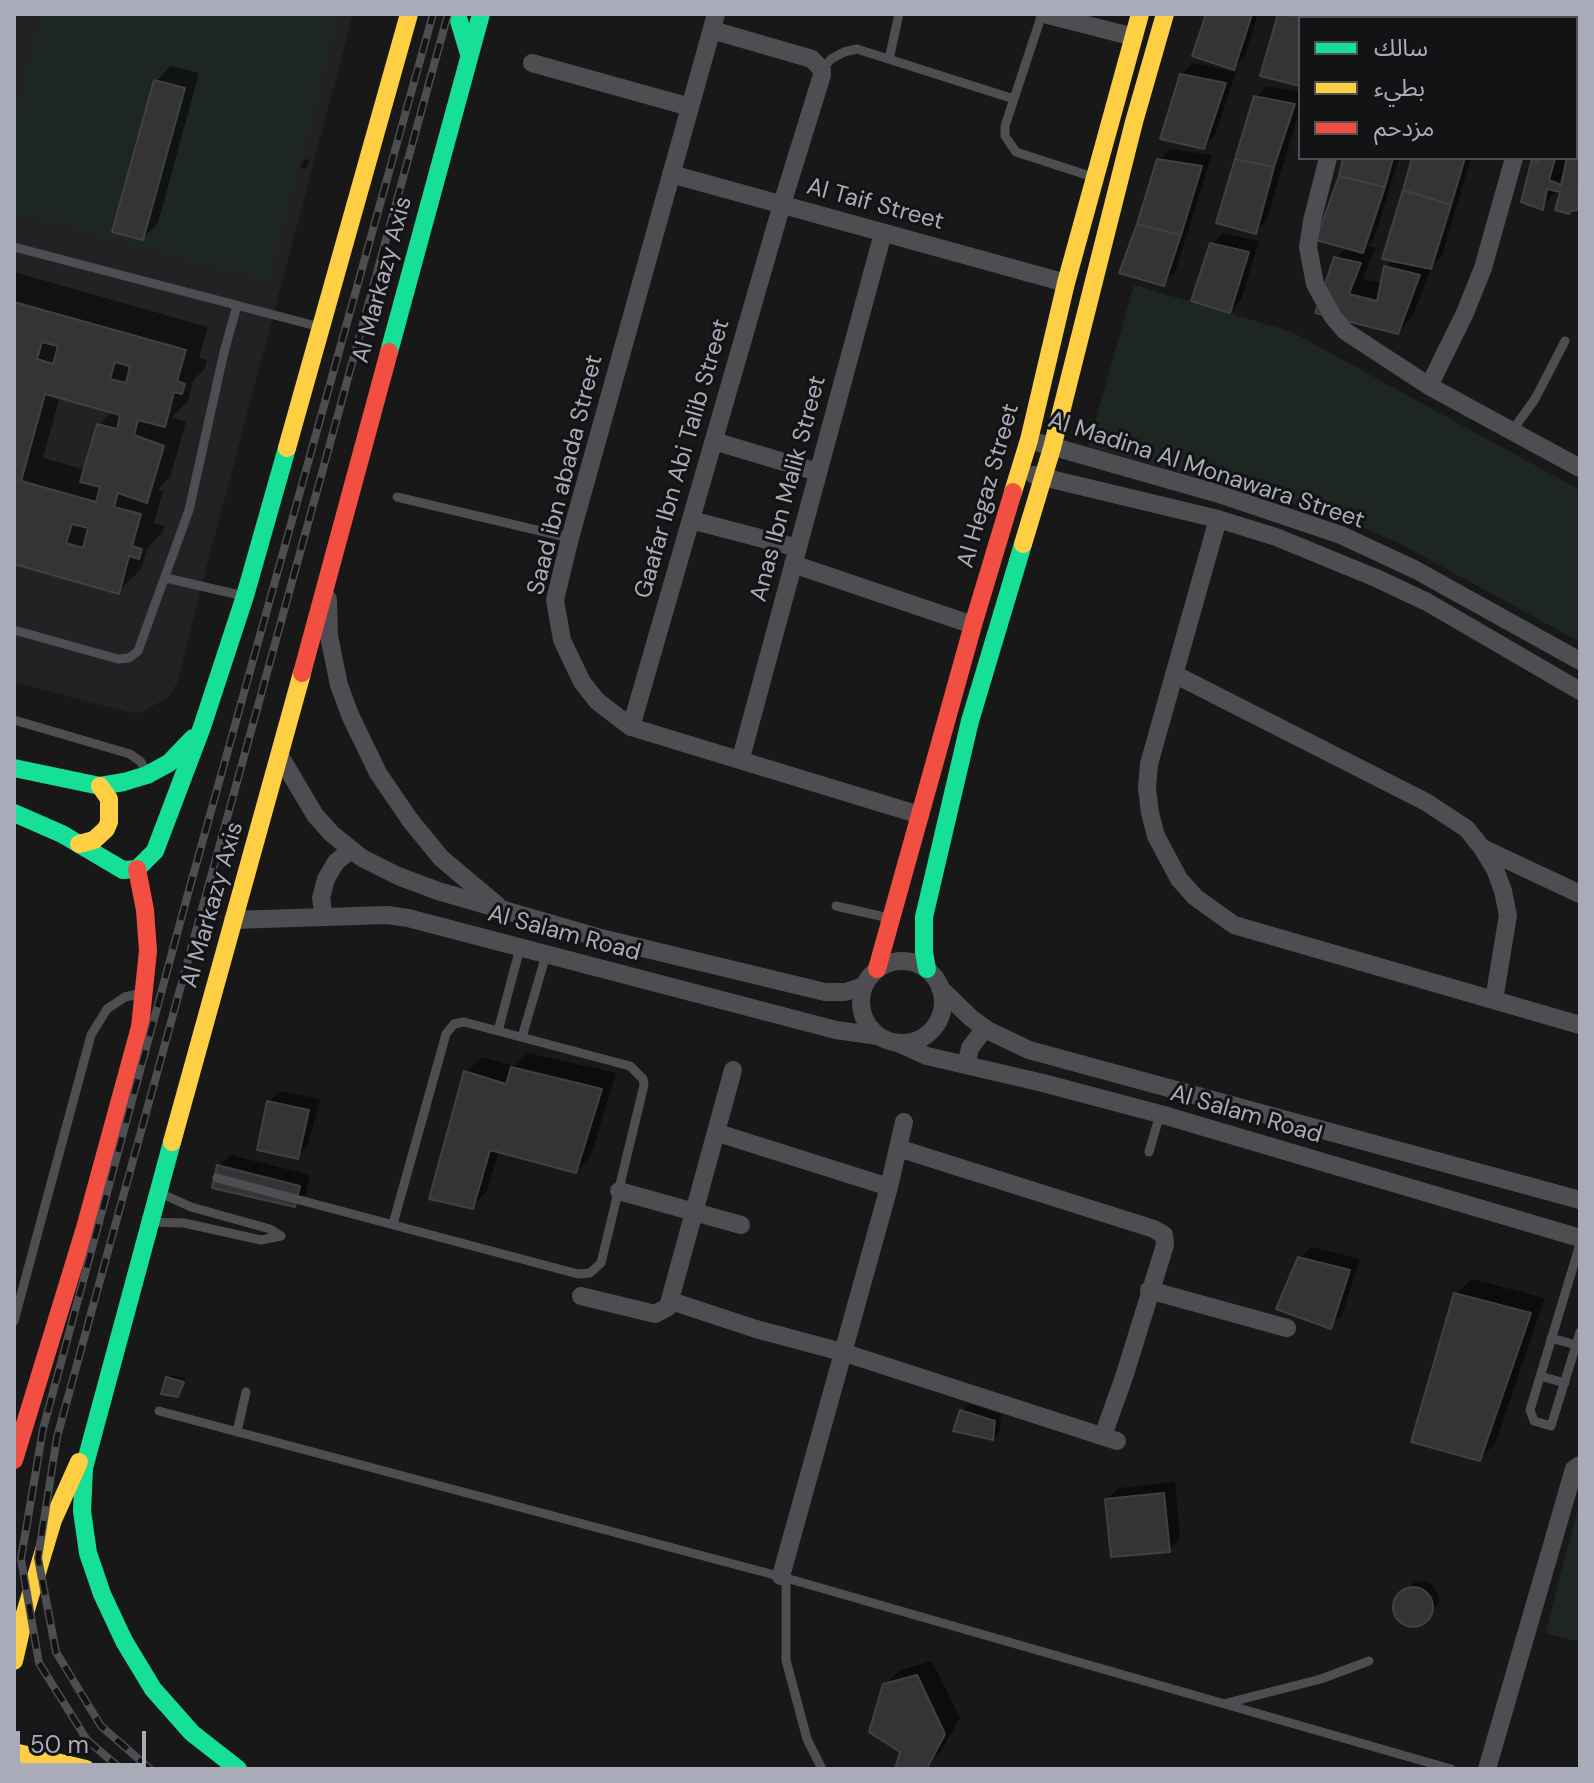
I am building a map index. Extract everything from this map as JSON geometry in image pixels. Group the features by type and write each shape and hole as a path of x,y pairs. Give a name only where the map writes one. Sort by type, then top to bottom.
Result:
{"main road":[{"name":"Al Markazy Axis","path":"14,1460 21,1408 94,1198 140,1027 145,993 147,931 137,869 155,851 202,727 245,596 409,14"},
{"path":"403,40 420,14"},
{"path":"457,14 469,56"},
{"name":"Al Markazy Axis","path":"238,1769 192,1733 172,1712 153,1689 124,1641 94,1574 84,1532 82,1490 88,1447 280,756 481,14"},
{"name":"Al Hegaz Street","path":"877,969 973,625 1029,440 1066,283 1140,14"},
{"name":"Al Hegaz Street","path":"927,969 923,938 927,900 970,721 1052,448 1130,136 1165,14"},
{"path":"14,768 100,786 124,782 147,775 169,763 202,727"},
{"path":"79,844 100,835 109,822 111,806 100,786"},
{"path":"14,813 79,844 123,870 137,869"},
{"path":"14,1661 53,1520 88,1447"},
{"path":"14,1752 86,1769"}],"street":[{"path":"1043,14 1134,37"},
{"path":"714,22 812,59 822,70"},
{"name":"Saad ibn abada Street","path":"714,22 570,538 555,600 562,640 582,682 597,701 631,727 920,815"},
{"path":"532,63 690,107"},
{"name":"Gaafar Ibn Abi Talib Street","path":"631,727 822,70"},
{"path":"1327,160 1308,247 1322,301 1345,331 1429,386 1580,468"},
{"path":"1429,386 1483,268 1513,160"},
{"name":"Al Taif Street","path":"671,174 1066,283"},
{"name":"Anas Ibn Malik Street","path":"741,758 883,233"},
{"name":"Al Madina Al Monawara Street","path":"1029,440 1216,493 1341,535 1416,570 1580,661"},
{"path":"714,441 818,472"},
{"name":"Al Madina Al Monawara Street","path":"1020,471 1218,519 1276,537 1376,578 1476,629 1580,691"},
{"path":"1218,519 1149,764 1147,788 1156,836 1179,879 1195,897 1234,925 1580,1025"},
{"path":"691,520 796,556 973,625"},
{"path":"327,577 329,636 339,685 354,725 378,773 441,858 505,912"},
{"path":"1174,674 1426,802 1467,829 1495,869 1508,915 1494,1000"},
{"name":"Al Salam Road","path":"280,756 315,815 351,850 398,876 505,912 597,937 825,992 845,992 864,986"},
{"path":"1482,848 1580,894"},
{"path":"324,917 321,898 326,879 336,862 351,850"},
{"name":"Al Salam Road","path":"233,920 387,915 423,921 836,1030 878,1036"},
{"path":"907,961 927,969 940,988 942,1011 937,1022 921,1038 898,1043 878,1036 864,1019 861,1008 864,986 877,969 887,964 907,961"},
{"name":"Al Salam Road","path":"940,988 985,1028 1029,1050 1580,1200"},
{"path":"966,1065 970,1048 985,1028"},
{"name":"Al Salam Road","path":"898,1043 927,1056 1160,1114 1580,1241"},
{"path":"581,1296 655,1314 664,1311 671,1301 733,1070"},
{"path":"783,1577 904,1122"},
{"path":"718,1133 889,1187"},
{"path":"671,1301 756,1329 842,1352 1110,1439 1125,1374 1166,1241 1161,1232 898,1148"},
{"path":"619,1191 741,1225"},
{"path":"1149,1290 1287,1328"},
{"path":"1487,1769 1574,1469 1580,1465"}],"lane":[{"path":"889,59 899,14"},
{"path":"1043,14 1005,126 1005,136 1016,152 1095,178"},
{"path":"822,70 831,59 857,49 1014,99"},
{"path":"14,247 321,327"},
{"path":"14,630 118,659 129,658 141,646 192,498 237,306"},
{"path":"1511,432 1535,399 1565,341"},
{"path":"397,497 570,538"},
{"path":"166,578 245,596"},
{"path":"14,720 130,754 141,762 147,775"},
{"path":"836,906 892,919"},
{"path":"498,1031 520,948"},
{"path":"522,1037 546,955"},
{"path":"14,1321 91,1035 100,1016 115,1002 145,993"},
{"path":"217,1178 584,1274 595,1271 601,1263 644,1085 639,1073 630,1066 522,1037 464,1022 454,1024 448,1030 393,1224"},
{"path":"1149,1152 1160,1114"},
{"path":"149,1223 184,1223 261,1240 281,1236 270,1229 179,1203 158,1191"},
{"path":"1580,1241 1530,1414 1534,1421 1551,1426 1580,1332"},
{"path":"1551,1338 1576,1345"},
{"path":"1540,1376 1565,1383"},
{"path":"237,1432 246,1392"},
{"path":"159,1411 783,1577 1451,1769"},
{"path":"783,1577 786,1660 807,1739 822,1769"},
{"path":"1223,1704 1321,1679 1369,1661"}],"shaded area":[{"path":"14,14 353,14 178,681 169,697 140,713 14,682"},
{"path":"42,14 339,14 268,282 14,212 14,115"},
{"path":"1134,285 1292,332 1580,490 1580,642 1395,541 1327,514 1088,446"},
{"path":"1580,1502 1580,1642 1545,1633"}],"building":[{"path":"1206,14 1252,14 1234,70 1192,56"},
{"path":"1278,14 1298,17 1298,86 1260,76"},
{"path":"1180,74 1226,83 1204,149 1160,139"},
{"path":"154,80 185,88 143,240 112,232"},
{"path":"1254,96 1295,104 1274,167 1235,159"},
{"path":"1580,109 1578,210 1569,214 1555,210 1560,192 1547,189 1543,210 1521,202 1532,160 1555,160 1549,180 1561,185 1567,160 1578,160"},
{"path":"1157,159 1202,166 1181,235 1137,224"},
{"path":"1235,159 1274,167 1256,234 1216,223"},
{"path":"1343,160 1392,160 1385,187 1339,176"},
{"path":"1411,160 1464,160 1451,205 1403,190"},
{"path":"1339,176 1385,187 1363,253 1316,240"},
{"path":"1403,190 1451,205 1431,269 1382,259"},
{"path":"1137,224 1181,235 1164,286 1119,273"},
{"path":"1210,243 1249,252 1230,313 1191,301"},
{"path":"1334,257 1361,263 1349,294 1377,301 1384,266 1420,275 1398,334 1315,313"},
{"path":"14,302 186,350 177,381 185,384 182,394 174,392 165,427 138,420 134,435 164,446 147,503 118,493 114,507 141,514 132,546 142,549 139,559 129,556 119,594 14,564","holes":["42,342 58,346 53,364 37,359","115,362 130,366 126,383 110,379","45,394 120,415 117,429 97,424 80,482 100,487 96,502 21,481","72,524 88,528 83,548 66,543"]},
{"path":"511,1067 602,1089 576,1173 490,1150 473,1209 429,1199 464,1071 506,1084"},
{"path":"267,1101 309,1110 298,1159 257,1150"},
{"path":"217,1165 300,1186 295,1207 212,1188"},
{"path":"1298,1257 1350,1270 1331,1329 1276,1309"},
{"path":"1454,1293 1531,1313 1480,1461 1411,1442"},
{"path":"166,1377 184,1382 178,1397 161,1394"},
{"path":"960,1410 995,1421 993,1440 953,1431"},
{"path":"1164,1493 1170,1552 1111,1557 1105,1499"},
{"path":"1413,1587 1427,1593 1433,1607 1427,1621 1413,1627 1399,1621 1393,1607 1399,1593"},
{"path":"917,1675 945,1734 927,1768 895,1769 900,1752 869,1732 883,1684"}],"railway":[{"path":"121,1769 87,1740 39,1663 21,1559 43,1429 186,901 433,14"},
{"path":"150,1769 101,1726 56,1652 38,1558 57,1437 448,14"}],"traffic: fast":[{"path":"457,14 469,54"},
{"path":"389,352 481,14"},
{"path":"137,869 155,851 202,727 245,596 287,448"},
{"path":"927,969 924,917 970,721 1023,544"},
{"path":"14,768 100,786 124,782 147,775 169,763 193,738"},
{"path":"14,813 62,834 123,870 137,869"},
{"path":"172,1142 84,1468 82,1511 88,1553 102,1594 124,1641 153,1689 192,1733 238,1769"}],"traffic: slow":[{"path":"287,448 409,14"},
{"path":"1013,492 1029,440 1066,283 1140,14"},
{"path":"1023,544 1052,448 1134,122 1165,14"},
{"path":"172,1142 302,673"},
{"path":"79,844 94,840 109,822 109,799 100,786"},
{"path":"14,1661 53,1520 79,1462"},
{"path":"14,1752 86,1769"}],"traffic: jam":[{"path":"302,673 389,352"},
{"path":"877,969 1013,492"},
{"path":"14,1460 85,1228 140,1027 148,951 145,910 137,869"}]}
